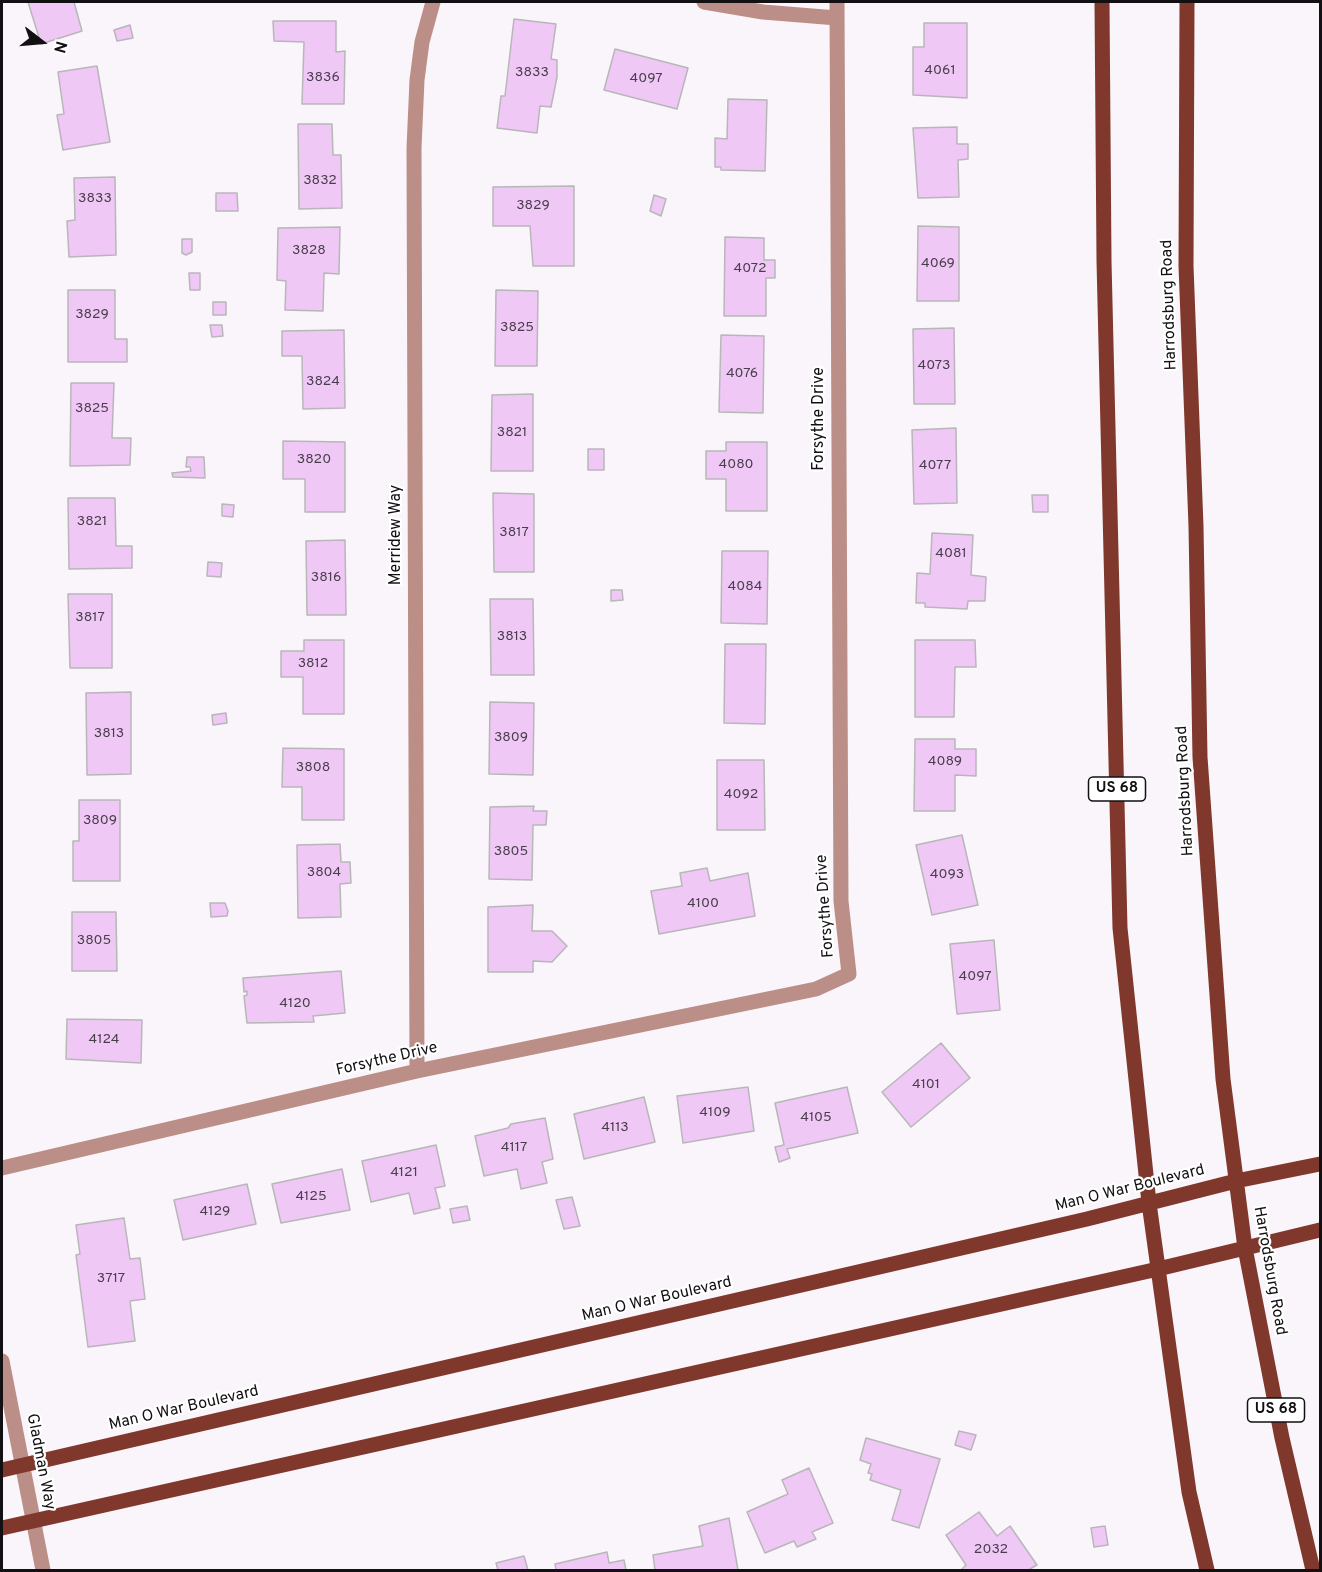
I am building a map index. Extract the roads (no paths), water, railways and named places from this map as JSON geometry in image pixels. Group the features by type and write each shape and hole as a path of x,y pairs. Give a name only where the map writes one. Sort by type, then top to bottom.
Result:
{"main road":[{"name":"US 68","path":"1102,2 1104,261 1120,928 1149,1203 1189,1492 1207,1570"},
{"name":"Harrodsburg Road","path":"1187,2 1186,267 1196,526 1200,756 1223,1079 1245,1248 1282,1438 1313,1570"},
{"name":"Man O War Boulevard","path":"2,1470 1149,1203 1236,1180 1320,1164"},
{"path":"2,1528 1158,1269 1320,1230"}],"street":[{"name":"Merridew Way","path":"417,1071 414,148 417,80 422,42 433,2"},
{"path":"704,2 763,12 837,18"},
{"name":"Forsythe Drive","path":"2,1168 417,1071 816,989 849,974 841,901 837,2"},
{"name":"Gladman Way","path":"2,1361 43,1570"}]}
